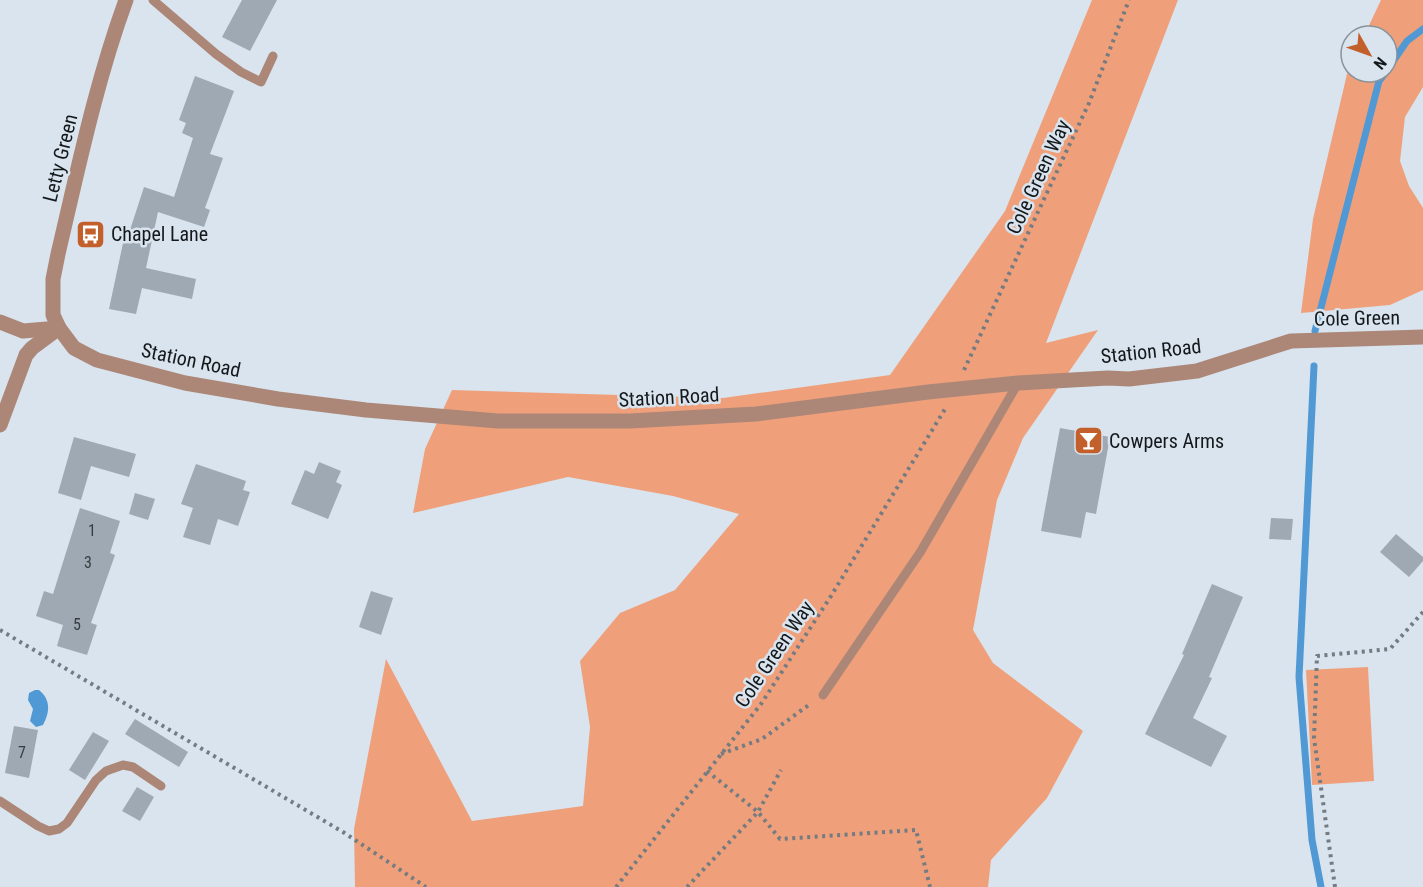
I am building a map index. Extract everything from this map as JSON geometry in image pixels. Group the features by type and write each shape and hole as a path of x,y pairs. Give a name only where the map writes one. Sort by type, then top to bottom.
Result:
{"street":[{"name":"Letty Green","path":"59,328 53,315 53,279 100,82 112,37 126,0"},
{"path":"0,322 23,331 59,328"},
{"path":"0,425 26,355 59,328"},
{"name":"Station Road","path":"59,328 74,348 97,360 185,383 366,410 498,421 630,421 756,414 1018,383 1129,379 1197,371 1291,341"},
{"name":"Cole Green","path":"1291,341 1423,337"}],"lane":[{"path":"153,0 216,54 241,72 261,82 273,56"},
{"path":"823,695 921,551 1018,383"},
{"path":"0,801 49,831 59,829 67,823 96,780 106,771 123,765 133,767 161,786"}],"path":[{"name":"Cole Green Way","path":"968,363 1089,103 1129,0"},
{"name":"Cole Green Way","path":"616,887 760,704 831,597 938,423"},
{"path":"1335,887 1314,738 1317,656 1390,649 1423,612"},
{"path":"0,630 343,832 426,887"},
{"path":"721,754 762,739 823,695"},
{"path":"687,887 758,812 781,770"},
{"path":"707,771 758,812 780,839 916,830 930,887"}],"shaded area":[{"path":"1092,0 1178,0 1046,343 1098,330 1023,438 997,500 973,630 993,663 1083,731 1047,798 991,860 988,887 355,887 354,829 386,659 472,821 583,806 590,727 580,661 620,613 675,590 739,514 673,496 568,477 413,513 425,449 452,390 723,398 890,375 1005,211"},
{"path":"1381,0 1423,0 1423,87 1405,117 1400,161 1409,186 1423,208 1423,290 1390,305 1301,313 1313,219 1345,84 1399,84 1399,24 1370,24"},
{"path":"1368,667 1374,781 1312,785 1306,670"}],"water":[{"path":"35,690 43,694 48,706 43,725 36,727 30,721 33,709 28,700 29,693"}],"building":[{"path":"242,0 277,0 250,51 222,37"},
{"path":"195,76 234,91 210,154 223,158 205,208 210,210 204,227 158,212 146,268 196,279 192,299 142,288 136,314 109,309 126,229 130,230 144,187 174,197 193,138 182,133 186,123 179,120"},
{"path":"1060,428 1110,437 1096,514 1086,512 1081,538 1041,531"},
{"path":"74,437 136,454 129,477 91,466 81,500 58,493"},
{"path":"319,462 341,471 336,482 342,485 328,519 291,504 305,470 314,474"},
{"path":"196,464 246,481 243,490 250,492 238,526 218,519 210,545 183,537 193,508 181,504"},
{"path":"135,493 155,499 148,520 129,514"},
{"path":"80,508 120,521 110,553 115,555 91,623 97,625 87,655 57,646 63,625 36,616 44,591 53,594"},
{"path":"1271,518 1293,519 1291,540 1269,539"},
{"path":"1396,534 1423,557 1423,561 1409,577 1380,552"},
{"path":"1212,584 1243,597 1209,677 1212,678 1193,718 1227,736 1211,767 1145,734 1184,655 1182,654"},
{"path":"371,591 393,598 381,635 359,627"},
{"path":"135,719 188,752 179,767 125,734"},
{"path":"14,726 38,730 29,778 5,773"},
{"path":"93,732 109,741 85,780 69,770"},
{"path":"137,787 154,797 140,821 122,811"}],"waterway":[{"path":"1399,53 1407,41 1423,29"},
{"path":"1315,331 1378,84"},
{"path":"1314,366 1299,677 1312,840 1321,887"}],"place":[{"name":"Chapel Lane","path":"90,234"},
{"name":"Cowpers Arms","path":"1088,441"}]}
